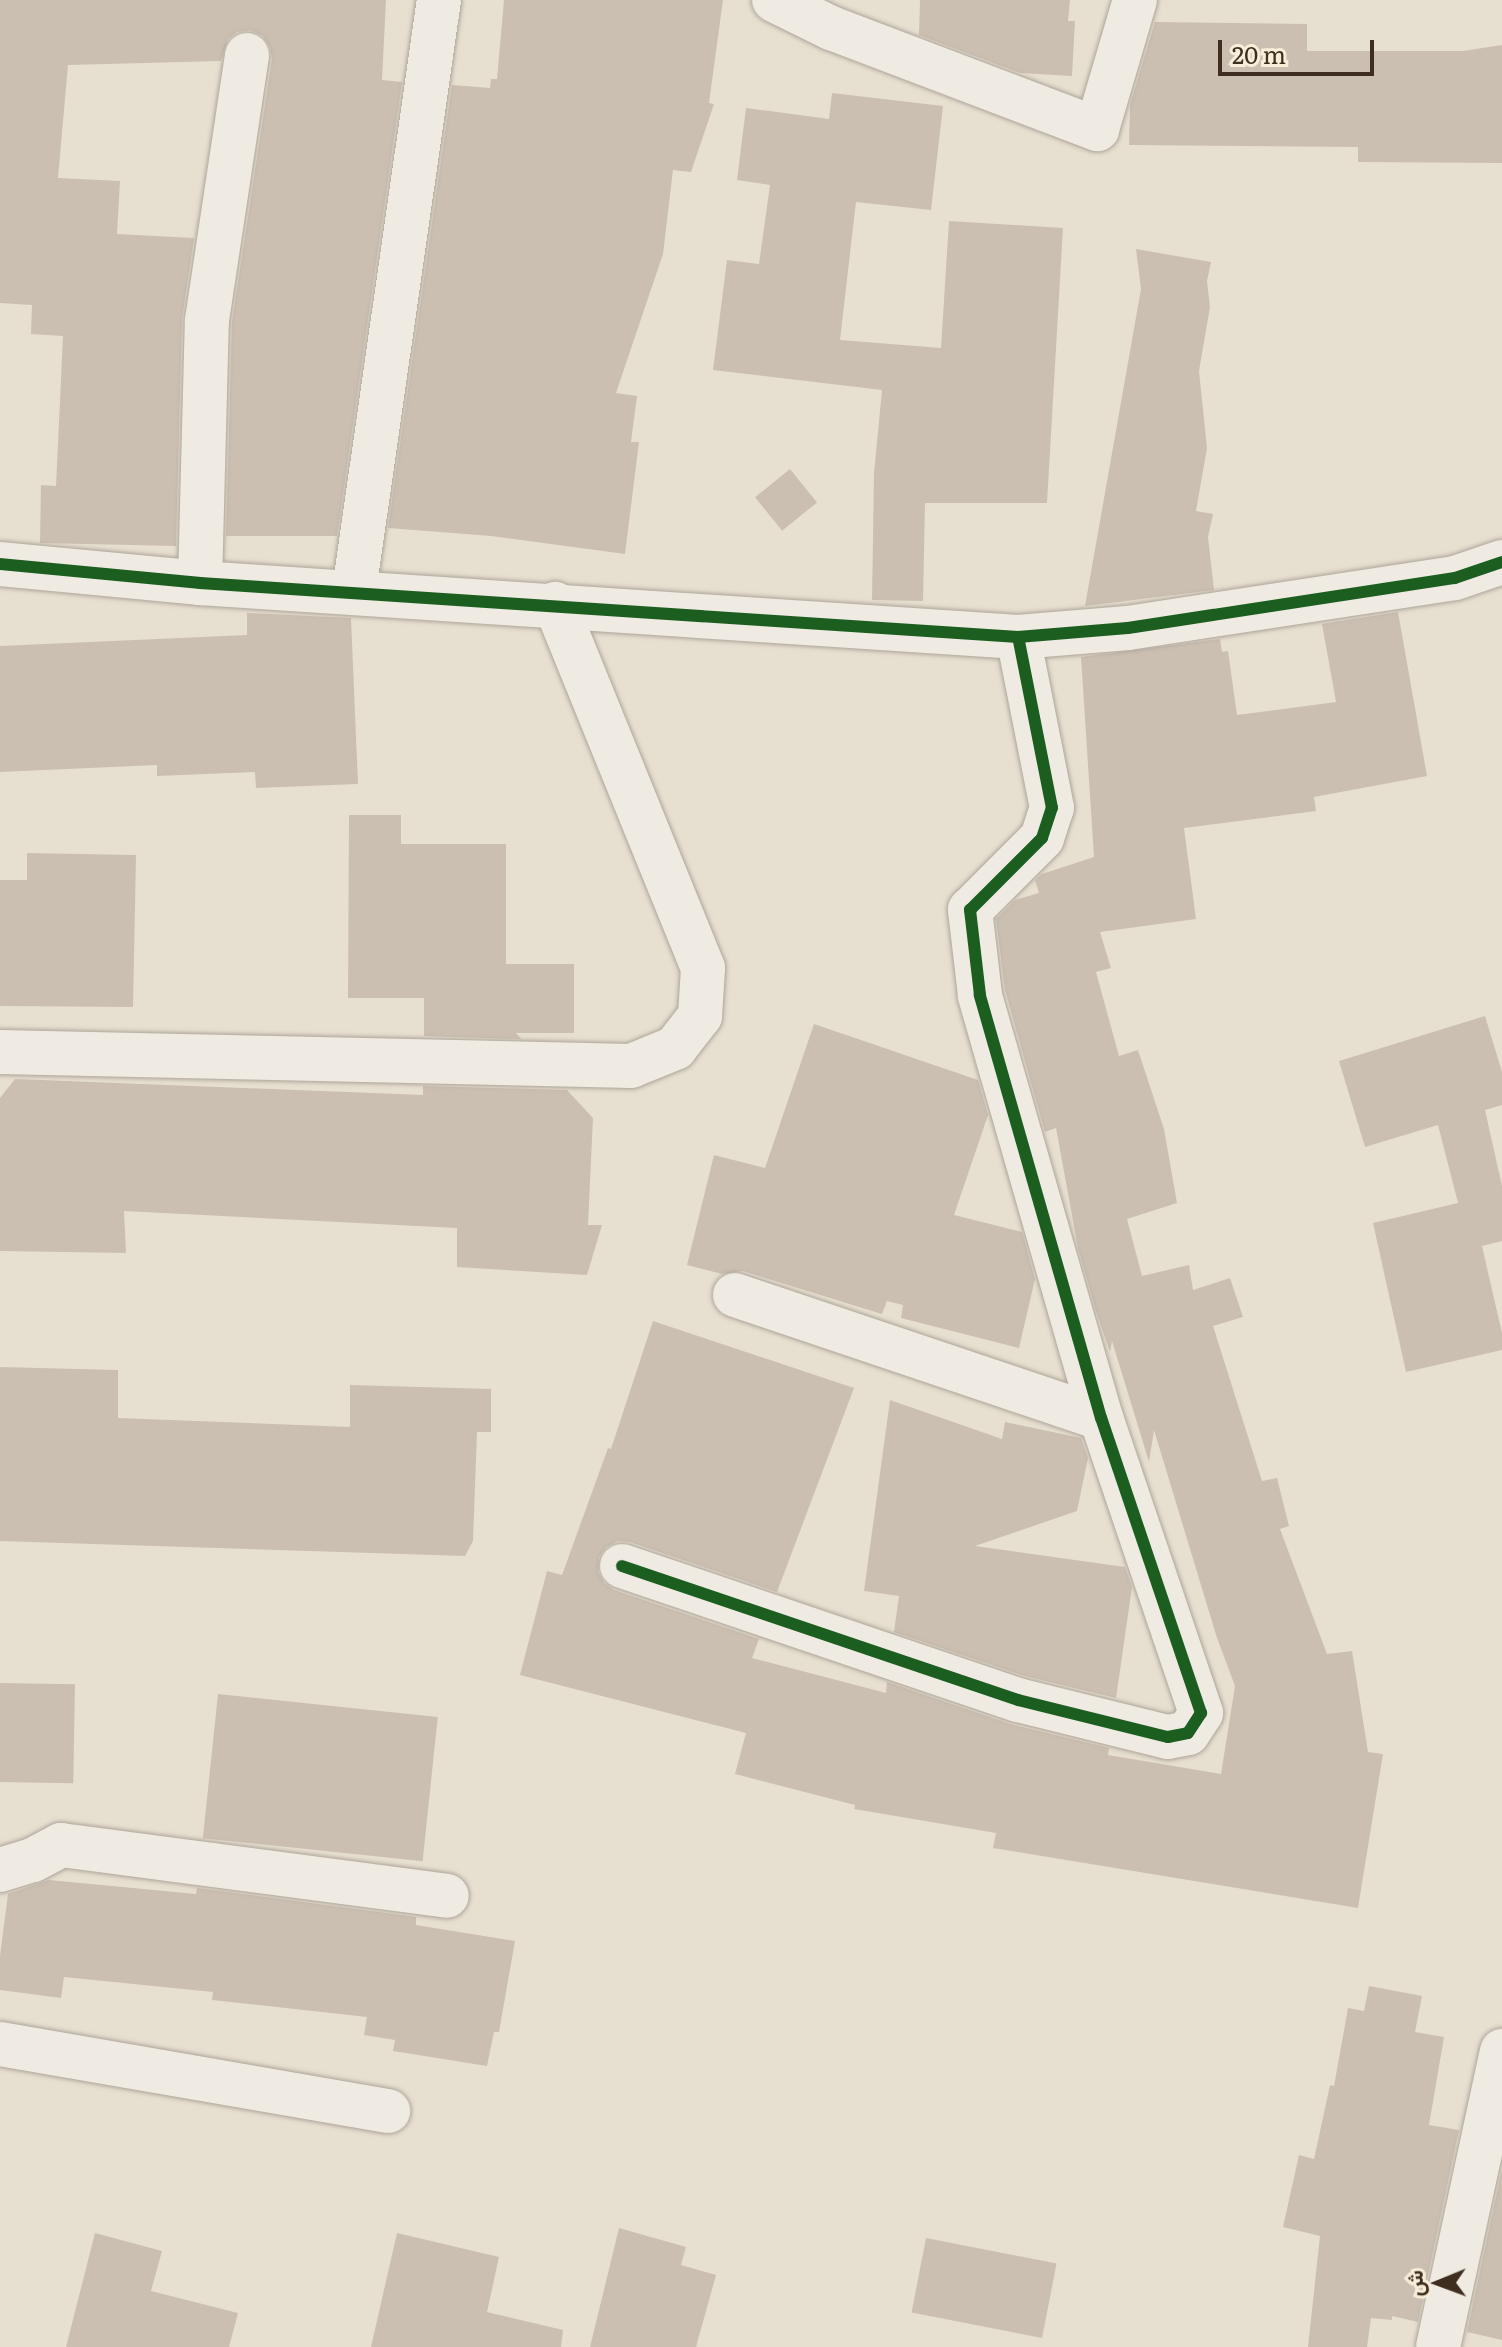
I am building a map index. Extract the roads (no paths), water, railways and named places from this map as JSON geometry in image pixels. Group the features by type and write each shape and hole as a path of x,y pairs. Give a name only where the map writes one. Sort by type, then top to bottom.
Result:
{"street":[{"path":"354,591 439,0"},
{"path":"774,0 831,28 1097,129 1135,0"},
{"path":"200,583 207,320 247,55"},
{"path":"0,564 200,583 555,604 1018,637 1128,628 1237,612 1455,578 1502,562"},
{"path":"0,1052 631,1066 675,1048 700,1016 703,968 555,604"},
{"path":"622,1566 1018,1700 1168,1737 1188,1733 1201,1713 1101,1418 980,995 970,910 1042,838 1052,808 1018,637"},
{"path":"735,1295 1101,1418"},
{"path":"0,1870 33,1860 61,1845 447,1896"},
{"path":"0,2044 388,2111"},
{"path":"1438,2347 1502,2051"}]}
